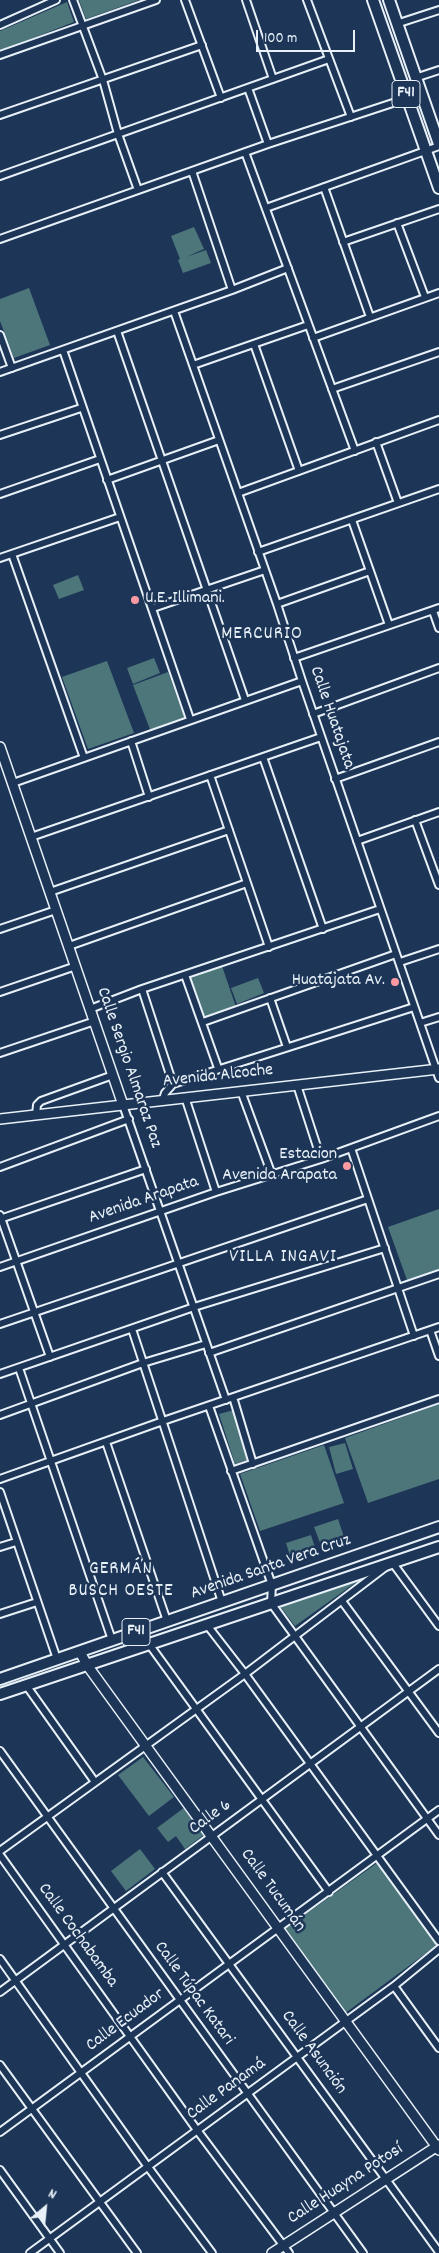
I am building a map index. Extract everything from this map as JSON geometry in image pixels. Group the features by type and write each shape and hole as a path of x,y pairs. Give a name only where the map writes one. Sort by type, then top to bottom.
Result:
{"main road":[{"name":"F41","path":"373,0 439,188"},
{"name":"F41","path":"389,0 415,78 437,133 439,145"},
{"name":"Avenida Santa Vera Cruz","path":"0,1679 439,1527"},
{"name":"Avenida Santa Vera Cruz","path":"0,1694 439,1547"}],"street":[{"path":"0,25 56,0"},
{"path":"73,0 103,80 118,134 138,190"},
{"path":"0,55 156,0"},
{"path":"185,0 220,98"},
{"path":"246,0 273,79"},
{"path":"307,0 351,117"},
{"path":"396,24 439,10"},
{"path":"0,115 202,45"},
{"path":"0,176 328,59"},
{"path":"415,78 439,70"},
{"path":"248,88 268,144"},
{"path":"0,239 268,144 408,98"},
{"path":"422,138 437,133"},
{"path":"266,208 439,145"},
{"path":"245,152 354,452"},
{"path":"192,171 232,290"},
{"path":"324,187 370,317"},
{"path":"343,242 439,209"},
{"path":"397,223 425,298"},
{"path":"0,372 174,311 288,268"},
{"path":"313,338 439,293"},
{"name":"Calle Huatajata","path":"174,311 438,1072"},
{"path":"193,365 308,325"},
{"path":"117,331 245,700"},
{"path":"0,335 12,368"},
{"path":"254,344 300,471"},
{"path":"63,350 81,408 153,608 190,719"},
{"path":"332,389 439,352"},
{"path":"0,435 81,408"},
{"path":"238,493 439,420"},
{"path":"107,480 219,440"},
{"path":"376,442 398,502"},
{"path":"0,494 100,459"},
{"path":"258,552 439,488"},
{"path":"0,558 120,517"},
{"path":"352,520 388,625"},
{"path":"12,554 84,758"},
{"path":"153,608 264,570"},
{"path":"277,604 370,571"},
{"path":"294,658 436,610 439,628"},
{"path":"313,714 439,668"},
{"path":"12,783 302,681"},
{"path":"31,838 321,737"},
{"path":"132,741 149,797"},
{"path":"336,779 439,742"},
{"name":"Calle Sergio Almaraz Paz","path":"0,747 226,1400"},
{"path":"263,758 323,929"},
{"path":"210,775 270,947"},
{"path":"357,840 439,812"},
{"path":"416,820 439,885"},
{"path":"50,892 229,830"},
{"path":"69,946 247,883"},
{"path":"90,1009 142,989 380,909"},
{"path":"0,927 56,910"},
{"path":"400,962 439,949"},
{"path":"203,1022 396,954"},
{"path":"0,992 76,966"},
{"path":"185,975 218,1068"},
{"path":"142,989 173,1084"},
{"path":"270,998 287,1047"},
{"path":"163,1099 165,1093 173,1084 218,1068 414,1007"},
{"path":"420,1023 439,1016"},
{"path":"0,1054 95,1021"},
{"name":"Avenida Alcoche","path":"0,1119 163,1099 438,1072"},
{"path":"36,1115 37,1105 42,1101 113,1075"},
{"path":"297,1085 321,1159"},
{"path":"241,1091 272,1175"},
{"path":"185,1097 216,1192"},
{"name":"Avenida Arapata","path":"0,1267 216,1192 321,1159 439,1116"},
{"path":"0,1167 129,1119"},
{"path":"351,1148 414,1336"},
{"path":"50,1357 0,1217 146,1169"},
{"path":"0,1324 368,1199"},
{"path":"0,1374 194,1307 385,1248"},
{"path":"209,1353 439,1274"},
{"path":"0,1479 439,1327"},
{"path":"132,1329 222,1602"},
{"path":"430,1330 439,1356"},
{"path":"0,1415 143,1363 206,1344"},
{"path":"19,1368 30,1405 112,1640"},
{"path":"233,1397 253,1464"},
{"path":"231,1471 439,1399"},
{"path":"209,1406 272,1585 271,1603 439,1835"},
{"path":"106,1442 167,1621"},
{"path":"0,1492 57,1659"},
{"path":"0,1547 16,1542"},
{"path":"0,1851 245,1674 293,1635 342,1601 392,1562 439,1626"},
{"path":"342,1601 439,1733"},
{"path":"0,1614 37,1602"},
{"path":"207,1625 245,1674 439,1940"},
{"path":"149,1644 329,1892"},
{"name":"Calle Tucumán","path":"80,1652 86,1665 438,2147"},
{"name":"Calle 6","path":"0,1992 439,1669"},
{"path":"26,1685 95,1782"},
{"name":"Calle Túpac Katari","path":"0,1751 48,1816 112,1909 363,2253"},
{"name":"Calle Ecuador","path":"0,2132 439,1810"},
{"name":"Calle Cochabamba","path":"0,1855 197,2130 287,2249"},
{"name":"Calle Asunción","path":"162,1872 439,2252"},
{"name":"Calle Panamá","path":"30,2253 394,1986 439,1949"},
{"path":"0,1959 148,2167 212,2253"},
{"path":"394,1986 439,2048"},
{"path":"0,2066 137,2253"},
{"name":"Calle Huayna Potosí","path":"272,2253 287,2249 334,2212 438,2147"},
{"path":"0,2170 60,2253"}],"green space":[{"path":"79,0 139,0 86,19"},
{"path":"67,2 74,22 0,51 0,31"},
{"path":"194,227 204,249 186,257 206,250 211,263 183,273 171,236"},
{"path":"29,288 50,345 14,358 0,321 0,299"},
{"path":"78,575 84,590 59,599 53,585"},
{"path":"154,658 160,673 133,684 127,668"},
{"path":"107,661 134,733 88,749 62,677"},
{"path":"168,672 185,719 151,732 133,685"},
{"path":"222,966 236,1007 205,1018 190,978"},
{"path":"258,978 264,993 237,1004 231,988"},
{"path":"439,1209 439,1269 407,1280 388,1227"},
{"path":"439,1404 439,1479 368,1503 345,1438"},
{"path":"234,1410 249,1459 235,1464 219,1414"},
{"path":"345,1443 353,1469 336,1474 329,1447"},
{"path":"324,1445 344,1503 260,1531 240,1474"},
{"path":"338,1519 345,1540 322,1548 314,1527"},
{"path":"311,1535 316,1551 291,1559 286,1543"},
{"path":"369,1573 295,1626 279,1605"},
{"path":"143,1757 174,1797 149,1816 118,1775"},
{"path":"185,1807 205,1834 185,1849 176,1836 168,1842 157,1828"},
{"path":"140,1849 155,1869 126,1891 111,1871"},
{"path":"377,1863 437,1945 344,2014 285,1929"}],"place":[{"name":"U.E. Illimani.","path":"135,600"},
{"name":"Huatajata Av.","path":"395,982"},
{"name":"Estacion Avenida Arapata","path":"347,1166"}],"district":[{"name":"MERCURIO","path":"262,635"},
{"name":"VILLA INGAVI","path":"283,1258"},
{"name":"GERMÁN BUSCH OESTE","path":"121,1581"}]}
